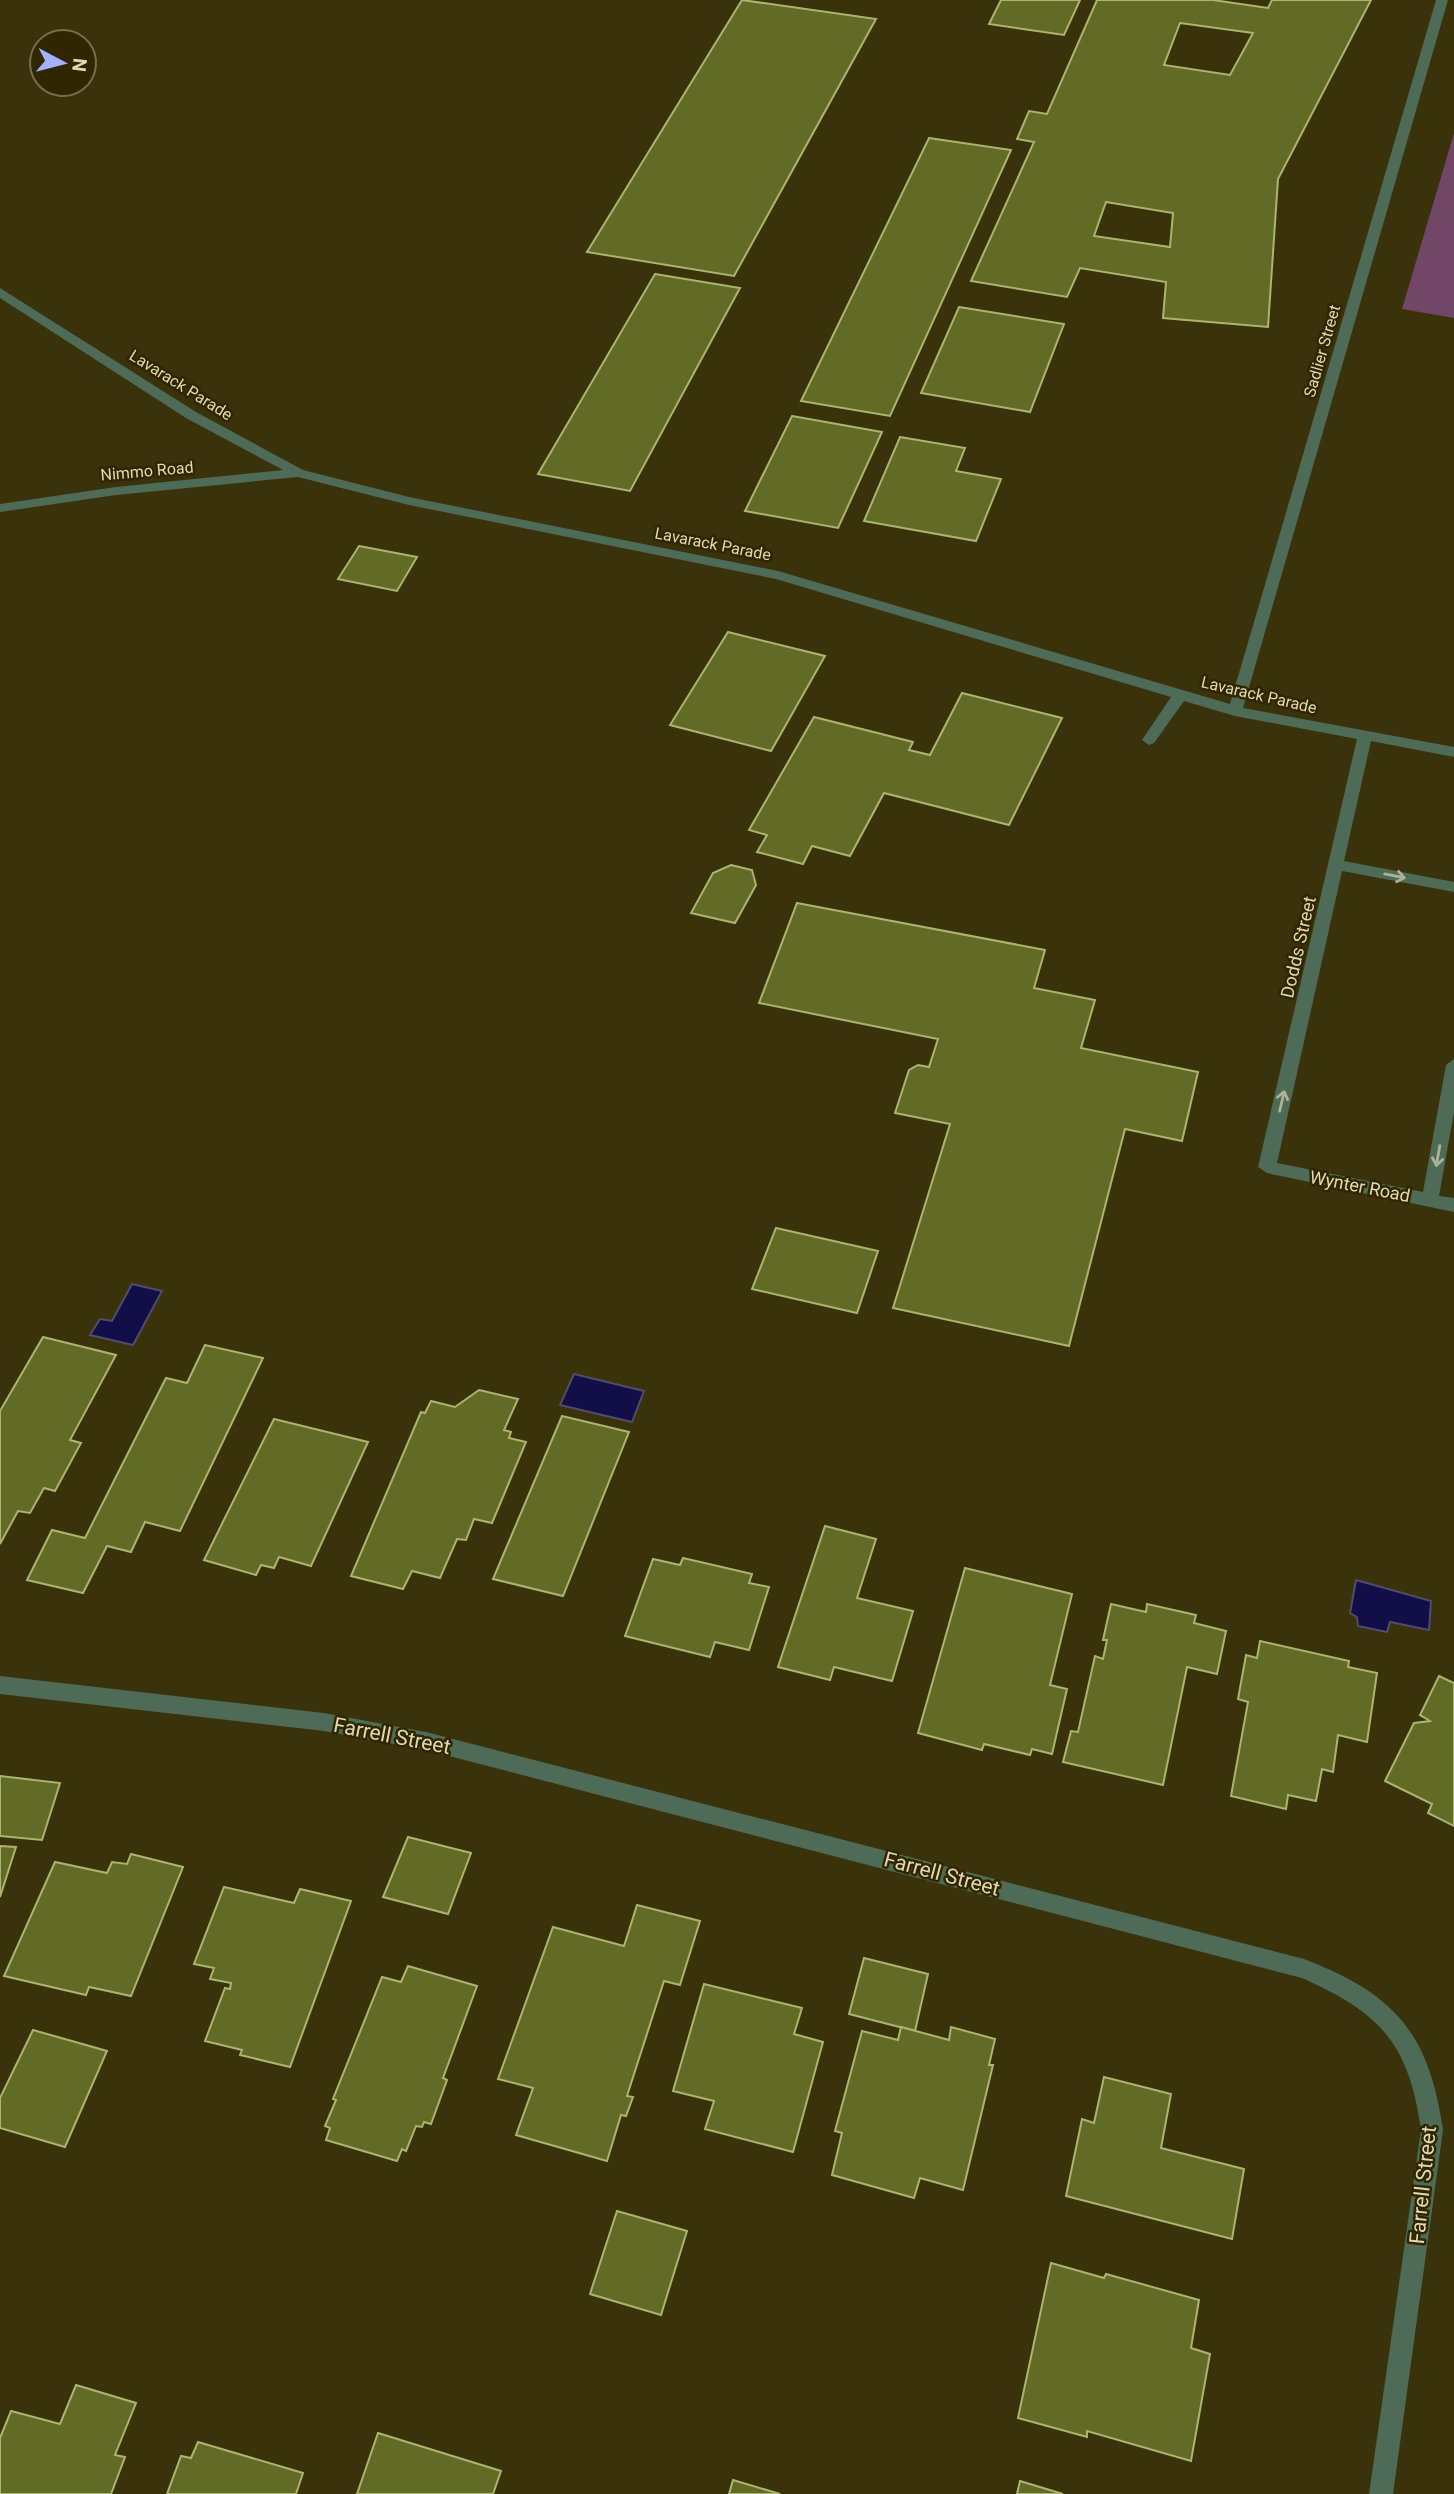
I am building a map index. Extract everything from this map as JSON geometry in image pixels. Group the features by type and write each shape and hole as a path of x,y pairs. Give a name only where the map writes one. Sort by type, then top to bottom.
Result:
{"street":[{"name":"Sadlier Street","path":"1236,711 1442,0"},
{"name":"Lavarack Parade","path":"0,292 191,415 298,473 409,501 778,575 1236,711 1454,752"},
{"name":"Nimmo Road","path":"0,508 116,491 298,473"},
{"path":"1149,740 1180,695"},
{"name":"Dodds Street","path":"1267,1167 1365,736"},
{"path":"1336,865 1454,887"},
{"path":"1430,1200 1454,1065"},
{"name":"Wynter Road","path":"1267,1167 1454,1205"},
{"name":"Farrell Street","path":"0,1685 324,1722 426,1741 1304,1969 1361,1996 1383,2013 1413,2053 1424,2076 1432,2130 1381,2494"}],"shaded area":[{"path":"1454,133 1454,318 1402,309"},
{"path":"132,1284 162,1291 133,1345 90,1335 100,1319 112,1321"},
{"path":"574,1374 644,1391 632,1422 560,1405"},
{"path":"1356,1580 1431,1601 1429,1630 1390,1622 1387,1632 1358,1626 1357,1617 1350,1613"}],"building":[{"path":"742,0 876,19 734,276 587,252"},
{"path":"1001,0 1080,0 1064,35 989,24"},
{"path":"1097,0 1213,0 1268,8 1272,0 1371,0 1278,179 1268,327 1163,318 1166,282 1080,268 1067,297 971,281 1034,142 1017,139 1029,111 1047,114","holes":["1180,23 1253,33 1230,75 1164,65","1106,202 1173,213 1170,247 1094,236"]},
{"path":"929,138 1011,150 890,416 801,401"},
{"path":"655,274 740,288 630,491 538,474"},
{"path":"959,307 1064,324 1030,412 921,393"},
{"path":"792,416 882,432 838,528 745,511"},
{"path":"900,437 965,448 956,471 1001,479 976,541 864,521"},
{"path":"359,546 417,557 397,591 338,579"},
{"path":"728,632 825,656 771,751 670,725"},
{"path":"962,693 1062,718 1009,825 884,793 850,856 812,846 803,864 757,852 767,835 749,830 814,717 913,742 909,750 930,755"},
{"path":"731,865 752,870 756,885 735,923 691,913 713,873"},
{"path":"797,903 1045,950 1034,988 1095,1000 1081,1048 1198,1072 1182,1141 1125,1129 1069,1346 893,1308 950,1124 895,1113 909,1070 918,1065 929,1067 938,1039 759,1003"},
{"path":"776,1228 878,1251 857,1313 752,1289"},
{"path":"43,1337 116,1355 70,1440 81,1443 55,1491 44,1488 30,1513 18,1511 0,1544 0,1411"},
{"path":"205,1345 263,1358 180,1531 145,1522 131,1552 107,1546 83,1593 27,1580 52,1530 85,1538 166,1378 187,1383"},
{"path":"479,1390 518,1399 504,1430 511,1432 509,1438 526,1442 492,1523 474,1519 466,1540 457,1539 440,1578 412,1571 403,1589 351,1576 421,1412 425,1413 431,1401 455,1407"},
{"path":"562,1416 629,1432 563,1596 493,1579"},
{"path":"274,1419 368,1442 311,1566 279,1557 274,1568 261,1565 256,1575 204,1560"},
{"path":"825,1526 876,1539 857,1598 913,1611 892,1681 834,1667 830,1680 778,1667"},
{"path":"683,1558 752,1574 749,1583 769,1587 749,1650 715,1642 710,1657 625,1636 653,1559 680,1565"},
{"path":"965,1568 1072,1594 1050,1685 1067,1689 1052,1754 1032,1749 1030,1755 984,1744 982,1750 918,1733"},
{"path":"1111,1604 1146,1612 1147,1604 1196,1615 1194,1623 1226,1631 1217,1674 1187,1667 1163,1785 1063,1762 1071,1731 1078,1732 1095,1656 1103,1659 1107,1640 1103,1640"},
{"path":"1260,1641 1349,1661 1348,1667 1377,1673 1367,1742 1338,1735 1333,1772 1322,1769 1316,1801 1288,1795 1286,1809 1231,1796 1248,1702 1238,1699 1246,1655 1257,1658"},
{"path":"1439,1676 1454,1683 1454,1826 1428,1813 1432,1804 1385,1781 1414,1723 1430,1721 1420,1715"},
{"path":"0,1776 60,1783 42,1840 0,1836"},
{"path":"408,1837 471,1853 448,1914 383,1897"},
{"path":"0,1846 16,1847 0,1897"},
{"path":"131,1854 183,1867 131,1996 89,1987 86,1995 4,1976 55,1862 107,1873 112,1862 127,1864"},
{"path":"224,1887 294,1903 300,1889 351,1901 290,2067 240,2055 242,2050 205,2041 225,1988 230,1989 231,1983 210,1979 214,1968 194,1964"},
{"path":"637,1905 700,1921 680,1985 664,1981 627,2096 633,2097 626,2116 621,2115 607,2161 516,2135 533,2088 498,2079 553,1927 624,1946"},
{"path":"864,1958 928,1974 915,2031 849,2014"},
{"path":"408,1966 477,1986 443,2078 447,2080 431,2124 424,2122 422,2127 416,2126 406,2151 402,2149 397,2161 326,2140 330,2128 325,2126 336,2100 333,2099 382,1977 401,1982"},
{"path":"704,1984 802,2008 794,2034 823,2042 793,2152 705,2129 714,2101 673,2091"},
{"path":"901,2027 949,2040 951,2027 995,2039 989,2065 993,2065 963,2190 920,2178 914,2198 832,2175 842,2133 835,2131 862,2031 898,2040"},
{"path":"33,2030 107,2051 65,2147 0,2128 0,2098"},
{"path":"1104,2077 1171,2094 1161,2148 1244,2169 1232,2239 1066,2196 1082,2119 1094,2123"},
{"path":"617,2211 687,2231 661,2315 590,2294"},
{"path":"1051,2263 1104,2278 1106,2274 1199,2300 1191,2348 1210,2354 1191,2461 1087,2431 1087,2437 1018,2418"},
{"path":"76,2385 136,2403 115,2455 125,2457 111,2494 0,2494 0,2438 11,2411 60,2424"},
{"path":"378,2433 501,2471 493,2494 357,2494"},
{"path":"198,2442 303,2473 296,2494 167,2494 181,2456 191,2458"},
{"path":"733,2480 780,2494 729,2494"},
{"path":"1020,2481 1063,2494 1017,2494"}]}
